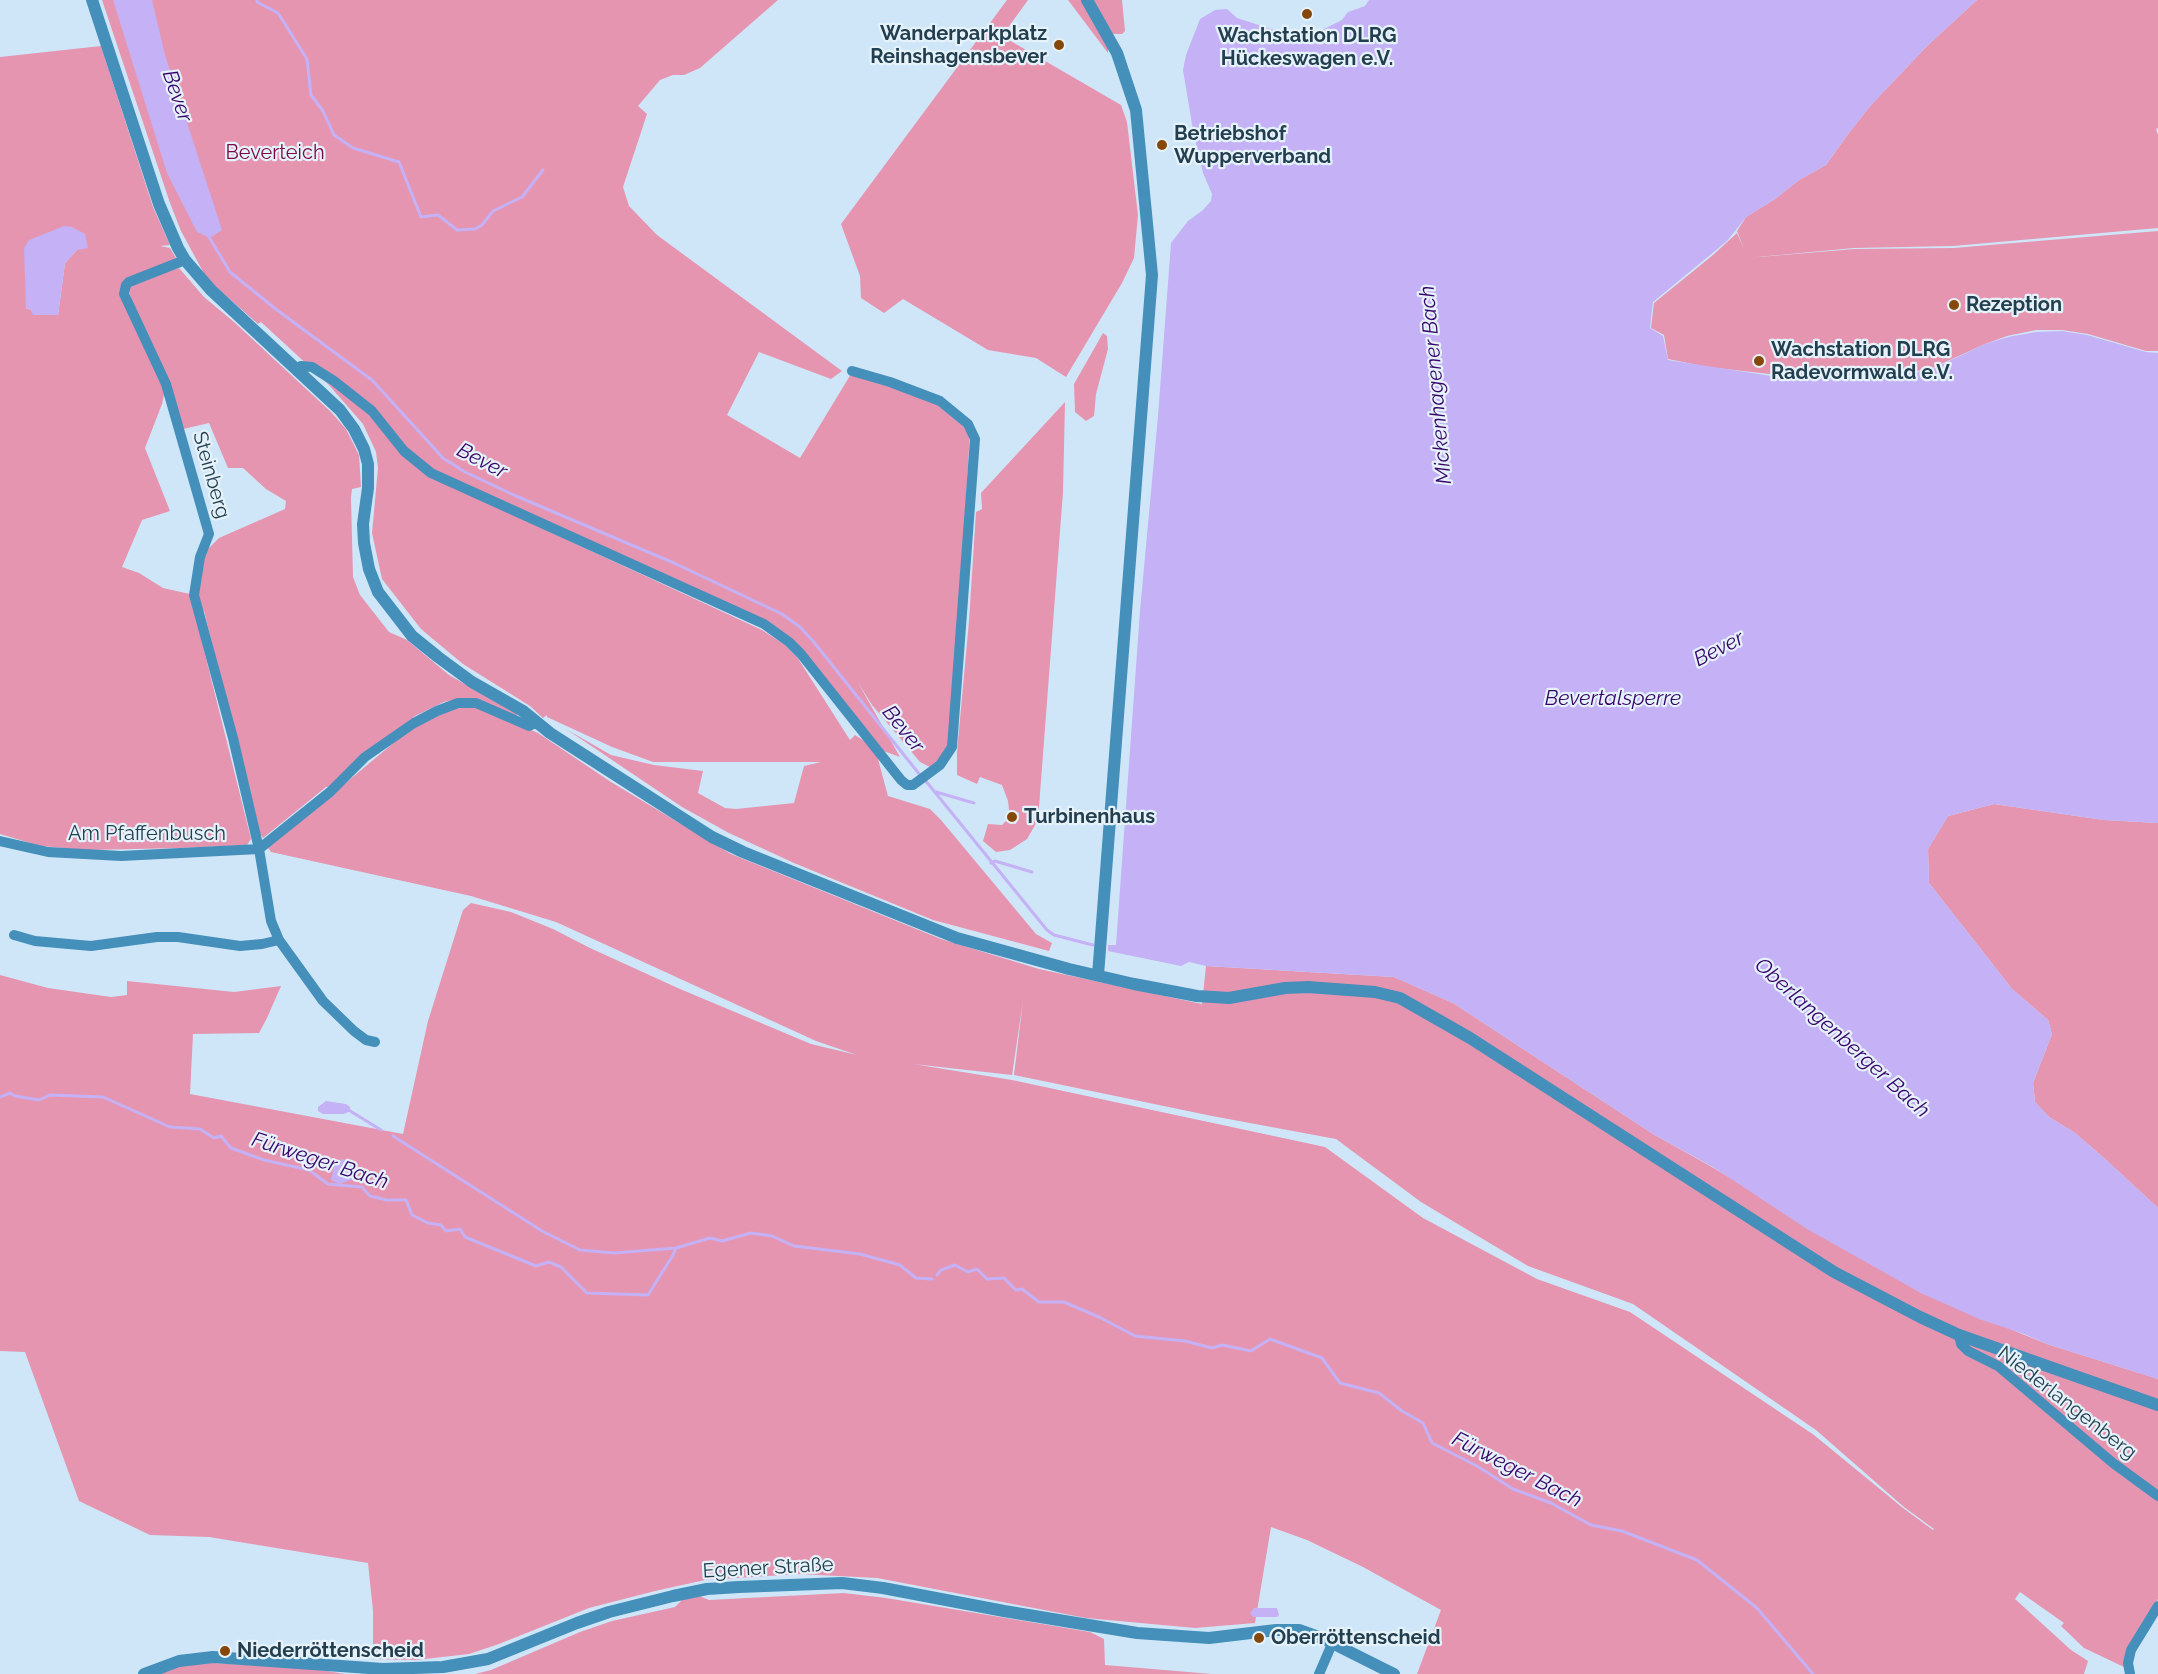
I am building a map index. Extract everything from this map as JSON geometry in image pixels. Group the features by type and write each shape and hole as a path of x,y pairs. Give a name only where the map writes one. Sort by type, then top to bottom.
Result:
{"street":[{"path":"92,0 161,211 185,260 217,296 340,410 357,434 364,449 369,471 363,524 364,543 369,569 384,602 412,636 472,682 523,711 536,723 638,790 732,848 931,929 974,943 1177,993 1229,998 1285,988 1308,987 1375,992 1400,998 1470,1038 1834,1272 1959,1335 2158,1405"},
{"path":"1087,0 1116,49 1136,110 1152,275 1098,975"},
{"name":"Steinberg","path":"185,260 129,282 124,294 166,384 209,534 200,557 194,595 233,738 259,849 271,921 279,940 323,1000 354,1031 366,1040 375,1042"},
{"path":"296,370 300,366 312,367 334,381 372,411 404,451 432,473 764,624 801,654 901,780 910,786 930,774 945,760 952,747 975,439 973,431 965,420 940,401 890,382 852,371"},
{"path":"259,849 330,792 368,755 414,723 437,711 458,703 476,703 529,726 536,723"},
{"name":"Am Pfaffenbusch","path":"0,841 48,852 121,856 259,849"},
{"path":"14,935 36,941 91,946 157,937 178,937 240,946 279,940"},
{"name":"Niederlangenberg","path":"1959,1335 1961,1344 1968,1351 1998,1366 2113,1463 2158,1496"},
{"name":"Egener Straße","path":"144,1674 179,1661 213,1657 383,1670 443,1667 488,1659 588,1619 673,1596 707,1589 810,1583 842,1583 883,1588 1137,1633 1209,1638 1276,1629 1299,1630 1309,1632 1394,1674"},
{"path":"2130,1674 2128,1662 2131,1650 2158,1606"},
{"path":"1319,1674 1332,1644"}],"green space":[{"path":"102,0 778,0 700,68 684,75 673,75 660,80 638,106 647,114 623,187 629,206 657,235 842,371 831,379 759,352 727,415 800,458 851,374 932,400 970,432 951,742 932,768 920,762 872,705 857,681 900,757 875,748 888,796 930,809 1036,934 1052,943 1049,951 933,920 794,863 729,833 682,807 566,729 611,755 654,765 703,771 698,793 725,808 794,803 804,766 821,762 653,762 612,747 547,715 543,718 530,706 463,664 421,629 382,579 372,533 378,468 376,452 363,424 328,384 298,356 261,322 258,324 207,279 181,231","holes":["496,507 764,624 801,654 872,746 855,735 850,740 797,657 785,645 762,630"]},
{"path":"1007,0 1028,0 1002,36 1121,105 1127,122 1138,215 1134,258 1122,283 1066,377 1036,358 988,350 903,299 884,313 861,298 860,276 841,224"},
{"path":"1068,0 1082,0 1108,45 1108,53"},
{"path":"1091,0 1122,0 1125,31 1122,34 1113,34"},
{"path":"1977,0 2158,0 2158,128 2156,129 2158,135 2158,228 1953,246 1854,248 1747,258 1854,249 1954,248 2158,231 2158,351 2146,351 2088,334 2062,330 2036,330 2007,336 1985,344 1930,369 1883,376 1778,375 1708,367 1668,359 1664,335 1651,328 1654,303 1737,233 1744,249 1737,231 1746,217 1775,199 1799,180 1826,165 1871,105 1927,46"},
{"path":"101,46 153,207 170,245 160,246 170,248 176,258 121,288 131,300 129,288 140,280 179,268 204,297 331,412 346,429 359,455 361,487 352,489 351,498 353,577 360,595 389,632 407,640 449,675 517,714 516,716 461,698 444,702 415,716 330,787 326,787 263,838 259,832 204,611 198,610 200,557 219,538 285,509 286,501 266,489 243,468 228,468 209,423 179,430 166,385 162,404 145,448 170,511 142,520 122,567 139,573 163,588 190,594 251,839 247,845 88,850 40,846 0,834 0,57","holes":["85,234 77,250 65,263 58,315 34,315 26,308 26,301"]},
{"path":"1103,333 1107,336 1108,349 1096,394 1094,416 1086,421 1075,412 1074,384"},
{"path":"1065,402 1063,492 1038,820 1027,839 1010,850 996,852 983,841 988,824 1002,825 1006,821 1016,824 1019,813 1009,810 1002,785 980,777 977,784 957,775 976,512 982,509 981,493"},
{"path":"476,706 538,733 611,782 731,854 941,939 1039,969 1202,1004 1206,966 1394,977 1453,1003 1653,1134 1921,1293 2047,1344 2158,1379 2158,1599 2144,1621 2124,1667 2084,1648 2061,1626 2064,1623 2020,1592 2015,1599 2071,1650 2088,1661 2084,1674 1417,1674 1441,1610 1363,1567 1307,1540 1271,1527 1255,1623 1195,1628 1086,1618 877,1578 799,1574 705,1580 655,1591 589,1608 469,1654 416,1660 373,1659 373,1611 368,1563 209,1537 150,1535 79,1501 25,1352 0,1351 0,975 48,988 111,997 127,995 127,981 234,992 281,986 259,1033 193,1034 190,1094 403,1134 428,1021 463,910 471,903 511,912 553,929 680,989 811,1044 857,1055 816,1041 556,922 471,896 271,852 268,848 415,725 445,710","holes":["1023,1001 1014,1075 1336,1139 1421,1202 1528,1266 1633,1304 1816,1430 1904,1507 1934,1529 1903,1508 1814,1435 1630,1312 1537,1279 1423,1218 1325,1147 1012,1080 913,1064 1012,1075"]},
{"path":"1994,804 2104,820 2158,823 2158,1208 2075,1133 2049,1117 2035,1102 2033,1083 2052,1034 2048,1020 2012,989 1929,883 1928,849 1948,816"},
{"path":"690,1592 709,1600 844,1593 886,1598 1090,1632 1104,1639 1105,1665 1212,1674 475,1674 491,1670 580,1632 612,1621 675,1607"},
{"path":"179,1661 315,1669 345,1674 144,1674"}],"water":[{"name":"Beverteich","path":"113,0 152,0 165,55 222,230 210,238 197,232 167,173"},
{"name":"Bevertalsperre","path":"1369,0 1977,0 1927,46 1871,105 1826,165 1799,180 1775,199 1746,217 1727,241 1653,302 1650,328 1663,336 1668,360 1778,377 1883,377 1930,370 1985,344 2036,332 2062,331 2087,335 2146,352 2158,353 2158,823 2104,820 1994,804 1948,816 1928,849 1929,883 2012,989 2048,1020 2052,1034 2033,1083 2035,1102 2049,1117 2075,1133 2158,1208 2158,1379 2047,1344 1979,1319 1921,1293 1807,1229 1713,1167 1653,1134 1453,1003 1394,977 1206,966 1189,962 1181,966 1108,951 1108,945 1116,945 1140,611 1171,243 1188,221 1211,201 1212,194 1203,173 1193,130 1183,70 1186,55 1200,19 1215,10 1227,9 1237,18 1274,30 1322,30 1342,20 1348,12 1365,6"},
{"path":"64,226 72,227 85,234 88,248 77,250 65,263 58,315 33,315 31,310 26,308 24,248 29,240"},
{"path":"326,1101 346,1104 350,1107 350,1111 344,1114 323,1114 318,1111 318,1107"},
{"path":"343,1159 356,1167 354,1179 340,1184 331,1180 335,1162"},
{"path":"1254,1608 1277,1608 1279,1615 1277,1617 1253,1617 1250,1613"}],"waterway":[{"path":"257,0 278,13 307,59 311,95 323,111 334,135 353,148 399,162 421,217 438,215 457,230 475,229 482,225 493,211 522,197 543,170"},
{"name":"Bever","path":"209,237 230,272 372,380 443,458 465,472 516,496 674,563 782,614 800,627 920,775"},
{"name":"Bever","path":"925,780 1047,930 1054,935 1093,945"},
{"name":"Bever","path":"936,792 974,803"},
{"path":"991,863 995,861 1032,872"},
{"name":"Fürweger Bach","path":"0,1097 10,1093 39,1100 50,1095 103,1097 170,1127 200,1129 214,1138 221,1136 231,1148 264,1160 309,1170 328,1184 362,1187 370,1196 387,1200 406,1200 412,1215 428,1223 441,1225 446,1231 460,1229 465,1237 536,1266 549,1262 561,1267 587,1293 648,1295 676,1248 710,1238 722,1241 751,1233 772,1236 794,1246 860,1254 900,1265 916,1278 932,1279"},
{"path":"347,1109 381,1130"},
{"path":"393,1136 542,1231 580,1250 614,1253 676,1248"},
{"name":"Fürweger Bach","path":"937,1275 941,1270 955,1265 968,1272 977,1269 987,1279 1004,1278 1016,1290 1022,1289 1039,1302 1064,1302 1135,1336 1185,1341 1212,1348 1222,1345 1251,1351 1270,1339 1322,1358 1340,1383 1379,1393 1402,1411 1423,1423 1432,1443 1477,1466 1513,1489 1551,1503 1591,1525 1622,1531 1697,1560 1757,1608 1813,1674"}],"place":[{"name":"Wachstation DLRG Hückeswagen e.V.","path":"1307,14"},
{"name":"Wanderparkplatz Reinshagensbever","path":"1059,45"},
{"name":"Betriebshof Wupperverband","path":"1162,145"},
{"name":"Rezeption","path":"1954,305"},
{"name":"Wachstation DLRG Radevormwald e.V.","path":"1759,361"},
{"name":"Turbinenhaus","path":"1012,817"},
{"name":"Oberröttenscheid","path":"1259,1638"},
{"name":"Niederröttenscheid","path":"225,1651"}],"water label":[{"name":"Mickenhagener Bach","path":"1436,385"},
{"name":"Oberlangenberger Bach","path":"1842,1038"}]}
